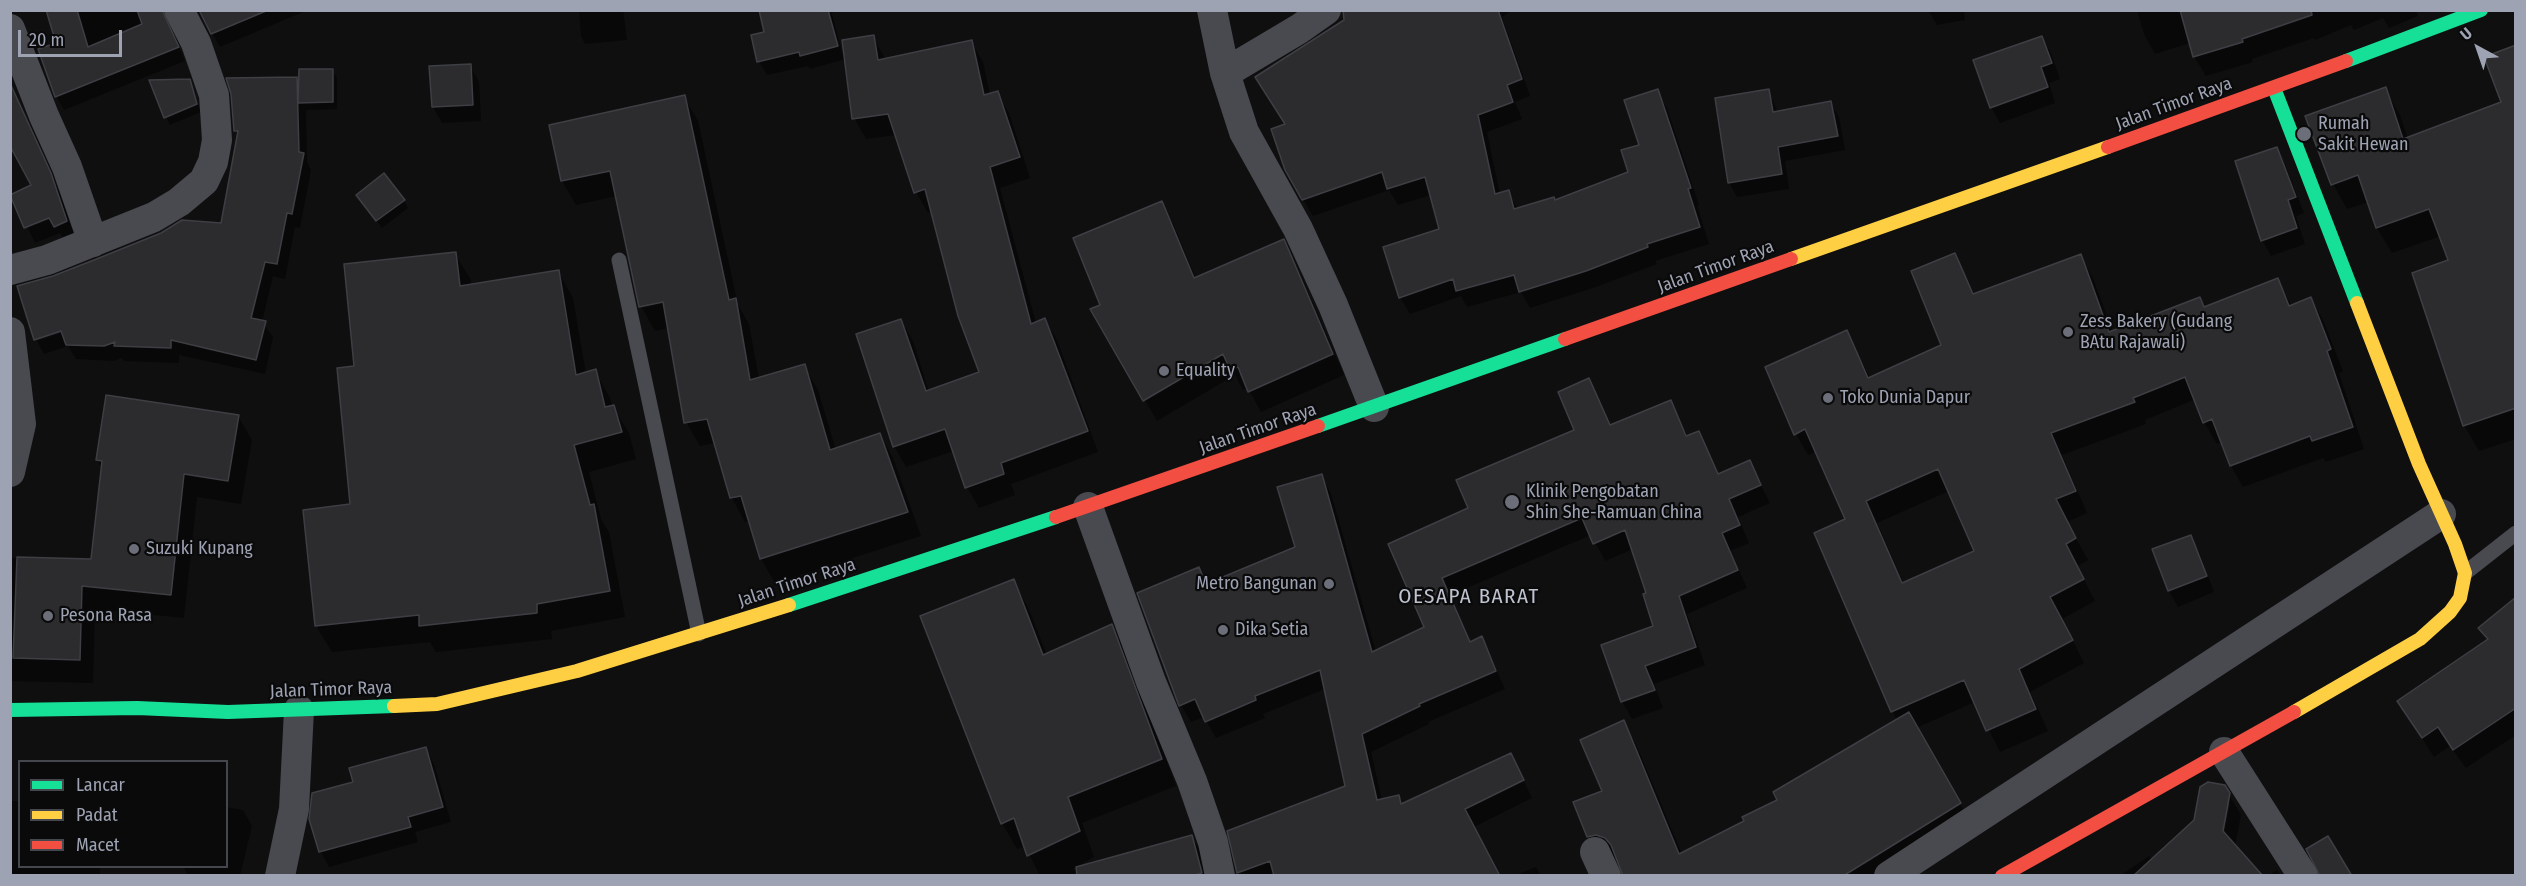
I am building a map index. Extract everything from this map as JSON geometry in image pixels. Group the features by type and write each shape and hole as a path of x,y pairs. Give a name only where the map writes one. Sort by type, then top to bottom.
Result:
{"main road":[{"name":"Jalan Timor Raya","path":"10,710 137,708 228,712 437,704 577,671 699,634 1088,507 2274,88 2481,10"},
{"path":"2002,876 2420,639 2450,612 2460,598 2464,573 2419,465 2274,88"}],"street":[{"path":"10,270 47,260 154,217 179,202 204,182 213,162 217,140 214,95 196,42 179,10"},
{"path":"1212,10 1225,73 1244,132 1298,229 1333,306 1374,407"},
{"path":"1225,73 1299,29 1326,10"},
{"path":"10,29 40,107 67,167 93,242"},
{"path":"10,332 21,424 10,472"},
{"path":"1088,507 1151,682 1192,781 1213,842 1220,876"},
{"path":"1889,876 2441,514"},
{"path":"280,876 294,809 299,710"},
{"path":"2224,752 2303,876"}],"lane":[{"path":"619,260 699,634"},
{"path":"2464,573 2516,533"}],"building":[{"path":"46,10 77,10 88,47 142,24 137,10 162,10 179,47 55,97 38,49 56,43"},
{"path":"199,10 265,10 266,11 211,34"},
{"path":"759,10 828,10 838,46 800,56 799,52 757,62 751,35 764,32"},
{"path":"1343,10 1498,10 1522,79 1507,85 1513,102 1478,115 1495,194 1509,190 1514,209 1554,197 1555,200 1628,172 1621,150 1639,145 1624,100 1658,89 1691,188 1688,189 1700,227 1647,244 1648,247 1586,271 1519,292 1514,275 1456,291 1453,279 1399,298 1383,247 1439,229 1425,177 1387,189 1382,172 1302,200 1285,170 1271,129 1285,124 1255,77 1344,20"},
{"path":"2180,10 2311,10 2312,15 2242,39 2243,42 2193,57"},
{"path":"874,35 878,60 972,40 984,95 998,91 1020,157 990,167 1031,324 1045,318 1088,431 1001,463 1004,474 965,488 945,429 893,447 856,334 901,319 926,391 979,372 958,316 925,189 914,193 888,114 852,119 842,40"},
{"path":"2042,36 2052,63 2041,67 2048,87 1990,108 1973,60"},
{"path":"2516,45 2516,408 2463,426 2412,273 2448,260 2429,209 2376,228 2358,175 2331,185 2305,116 2386,87 2403,139 2501,102 2484,57"},
{"path":"471,64 473,105 432,107 429,66"},
{"path":"299,69 333,69 333,102 298,103"},
{"path":"297,77 299,152 304,153 292,214 287,213 277,264 265,262 251,318 266,321 256,360 171,340 171,348 114,346 115,342 104,346 66,345 61,331 34,340 17,286 53,276 99,258 161,233 182,220 221,223 238,131 234,131 231,94 226,78"},
{"path":"190,79 197,104 164,118 149,80"},
{"path":"10,83 51,173 67,221 54,227 49,218 24,228 10,195 31,185 10,146"},
{"path":"1769,89 1773,112 1831,101 1838,136 1778,147 1782,174 1728,183 1715,98"},
{"path":"685,95 729,300 736,298 750,380 805,364 830,450 880,433 908,512 760,559 741,496 730,498 707,419 684,423 663,302 639,307 610,171 561,181 549,125"},
{"path":"2277,147 2296,197 2288,200 2297,228 2261,241 2235,161"},
{"path":"384,173 405,200 376,221 356,195"},
{"path":"1162,201 1194,278 1284,239 1333,354 1248,392 1238,367 1230,370 1223,354 1143,401 1090,309 1100,305 1073,238"},
{"path":"456,252 460,286 559,270 576,375 596,369 605,407 614,405 622,432 574,445 590,505 594,504 610,591 537,604 537,613 419,626 419,615 315,626 303,510 350,504 337,368 354,366 344,264"},
{"path":"1955,253 1973,294 2081,254 2109,332 2200,297 2204,307 2278,278 2289,306 2311,297 2331,349 2327,351 2353,427 2312,441 2310,436 2230,466 2212,419 2203,423 2185,377 2133,398 2135,402 2051,433 2076,491 2056,499 2076,538 2066,544 2084,579 2050,597 2073,640 2019,669 2036,709 1986,731 1964,680 1891,712 1814,533 1845,519 1805,429 1794,435 1765,367 1847,330 1868,378 1941,345 1911,271","holes":["1938,469 1974,551 1902,583 1866,501"]},
{"path":"1589,378 1610,425 1671,400 1686,436 1699,431 1718,474 1750,460 1761,485 1729,499 1740,525 1722,533 1738,570 1679,596 1696,647 1645,666 1655,690 1621,702 1601,645 1653,626 1643,594 1646,593 1625,530 1593,544 1582,518 1442,578 1470,642 1482,636 1496,671 1419,704 1420,706 1362,734 1377,800 1399,795 1401,804 1511,753 1524,780 1465,809 1500,876 1274,876 1270,861 1237,873 1227,831 1345,786 1320,670 1255,696 1256,700 1205,722 1195,699 1179,706 1137,593 1199,567 1206,584 1295,547 1277,487 1322,474 1372,652 1424,627 1388,544 1468,508 1456,480 1574,430 1558,392"},
{"path":"106,395 239,415 228,481 184,474 171,595 82,586 80,660 13,658 17,557 91,559 102,461 96,460"},
{"path":"2191,535 2207,576 2168,591 2152,549"},
{"path":"1014,579 1043,655 1112,624 1162,759 1068,797 1080,831 1027,856 1014,818 1001,824 920,616"},
{"path":"2516,597 2516,708 2453,750 2438,727 2422,738 2397,701 2488,639 2478,628"},
{"path":"1909,712 1961,803 1843,876 1623,876 1611,845 1605,838 1596,835 1587,837 1573,802 1602,791 1580,740 1624,720 1679,854 1744,821 1742,817 1777,800 1773,792"},
{"path":"426,747 443,807 408,817 411,827 319,852 309,819 312,793 353,782 349,768"},
{"path":"2208,782 2225,785 2230,793 2223,831 2263,876 2133,876 2194,820 2200,787"},
{"path":"1192,835 1202,873 1192,876 1077,876 1076,867"},
{"path":"2328,836 2352,876 2320,876 2306,849"}],"traffic: fast":[{"path":"2346,61 2481,10"},
{"path":"2274,88 2357,303"},
{"path":"1318,426 1565,339"},
{"path":"789,605 1056,517"},
{"path":"10,710 137,708 228,712 394,706"}],"traffic: slow":[{"path":"1791,259 2108,147"},
{"path":"2294,712 2420,639 2450,612 2460,598 2465,573 2455,544 2419,464 2357,303"},
{"path":"394,706 437,704 577,671 789,605"}],"traffic: jam":[{"path":"2108,147 2346,61"},
{"path":"1565,339 1791,259"},
{"path":"1056,517 1318,426"},
{"path":"2002,876 2294,712"}],"place":[{"name":"Rumah Sakit Hewan","path":"2304,134"},
{"name":"Zess Bakery (Gudang BAtu Rajawali)","path":"2068,332"},
{"name":"Equality","path":"1164,371"},
{"name":"Toko Dunia Dapur","path":"1828,398"},
{"name":"Klinik Pengobatan Shin She-Ramuan China","path":"1512,502"},
{"name":"Suzuki Kupang","path":"134,549"},
{"name":"Metro Bangunan","path":"1329,584"},
{"name":"Pesona Rasa","path":"48,616"},
{"name":"Dika Setia","path":"1223,630"}],"district":[{"name":"OESAPA BARAT","path":"1469,597"}]}
